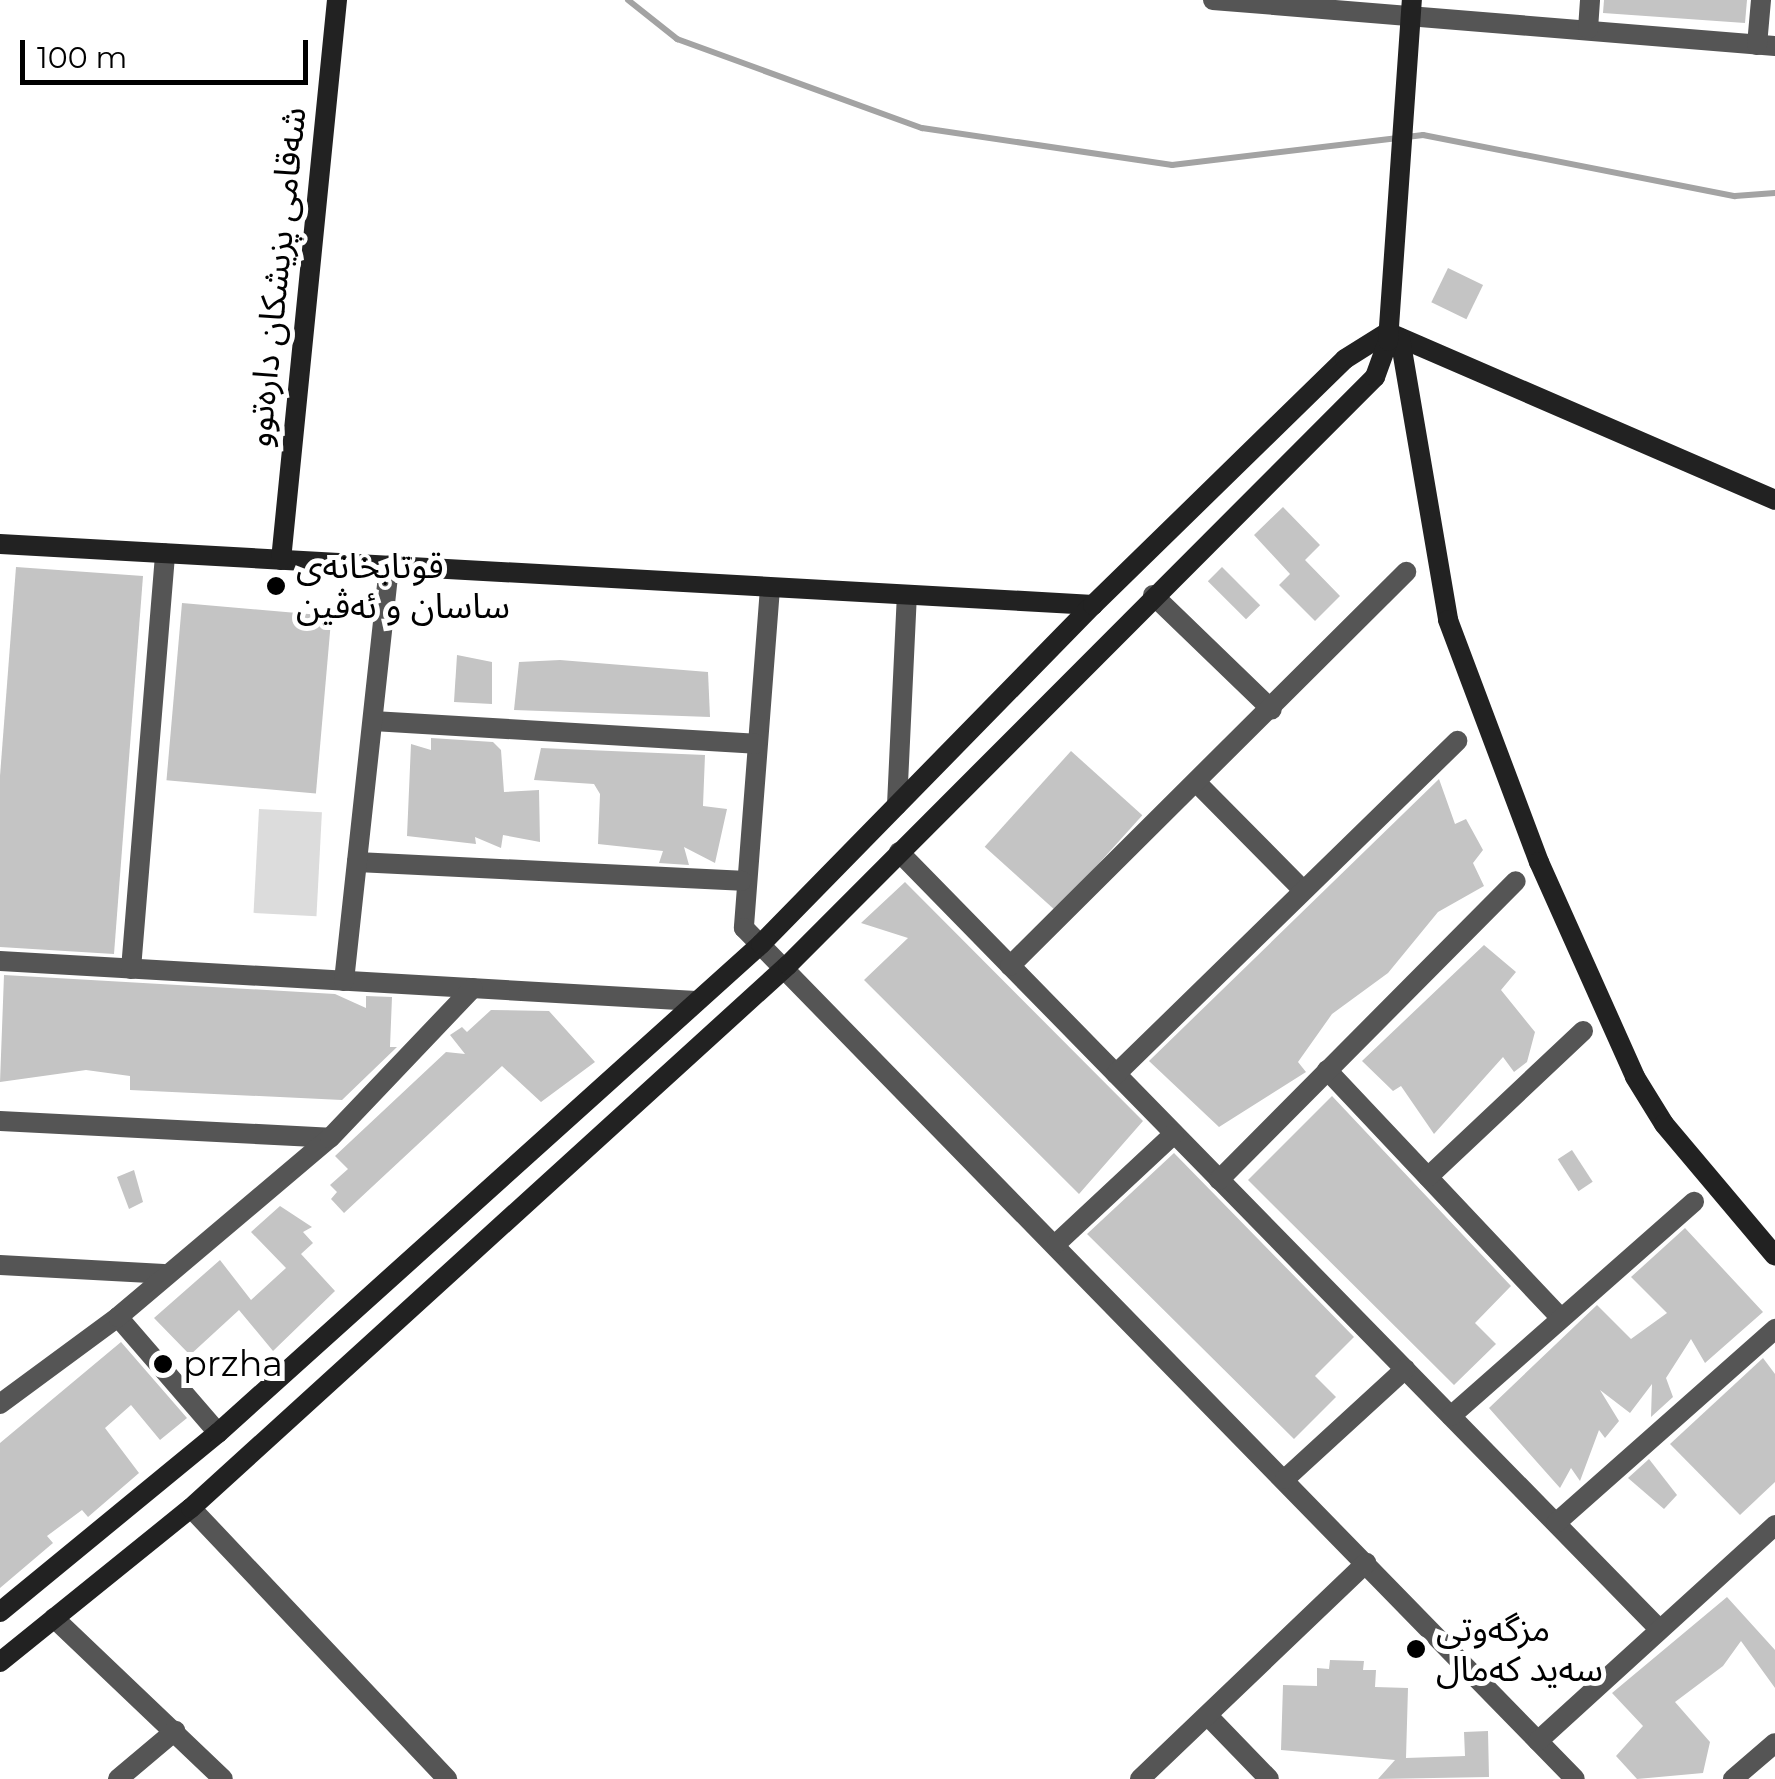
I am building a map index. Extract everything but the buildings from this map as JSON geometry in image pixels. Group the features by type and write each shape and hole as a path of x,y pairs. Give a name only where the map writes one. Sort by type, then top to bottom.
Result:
{"street":[{"name":"شەقامی پزیشکان دارەتوو","path":"280,560 337,0"},
{"path":"1588,29 1590,0"},
{"path":"1226,1 1412,7 1588,29 1766,45 1761,0"},
{"path":"1412,7 1394,335 1448,620 1539,862 1635,1077 1664,1124 1775,1256"},
{"path":"0,1662 191,1508 788,965 1375,376 1394,335"},
{"path":"0,1612 218,1433 761,944 1093,604 1345,359 1394,335 1775,500"},
{"path":"0,544 1093,604"},
{"path":"131,969 165,553"},
{"path":"344,981 389,565"},
{"path":"1010,966 1272,710 1406,572"},
{"path":"770,588 742,880 742,923 788,965 1574,1779"},
{"path":"897,805 907,595"},
{"path":"1154,595 1272,710"},
{"path":"373,721 755,744"},
{"path":"1116,1074 1302,888 1457,741"},
{"path":"1197,783 1302,888"},
{"path":"899,852 1659,1628"},
{"path":"357,862 742,880"},
{"path":"1219,1180 1516,881"},
{"path":"0,961 696,1002"},
{"path":"0,1404 118,1316 330,1138 473,988"},
{"path":"1428,1177 1582,1031"},
{"path":"1327,1070 1560,1317"},
{"path":"0,1121 330,1138"},
{"path":"1057,1243 1174,1134"},
{"path":"1451,1416 1694,1202"},
{"path":"0,1265 164,1274"},
{"path":"118,1316 218,1433"},
{"path":"1556,1523 1775,1328"},
{"path":"1285,1479 1405,1369"},
{"path":"191,1508 447,1779"},
{"path":"1538,1741 1775,1526"},
{"path":"1140,1779 1366,1563"},
{"path":"54,1618 223,1779"},
{"path":"1209,1717 1269,1779"},
{"path":"118,1779 175,1730"},
{"path":"1733,1779 1775,1743"}],"shaded area":[{"path":"259,809 322,812 316,916 254,913"}],"waterway":[{"path":"628,0 677,39 922,128 1172,165 1423,135 1735,196 1775,193"}],"place":[{"name":"قوتابخانەی ساسان و ئەڤین","path":"276,586"},
{"name":"przha","path":"163,1364"},
{"name":"مزگەوتی سەید کەمال","path":"1416,1649"}]}
